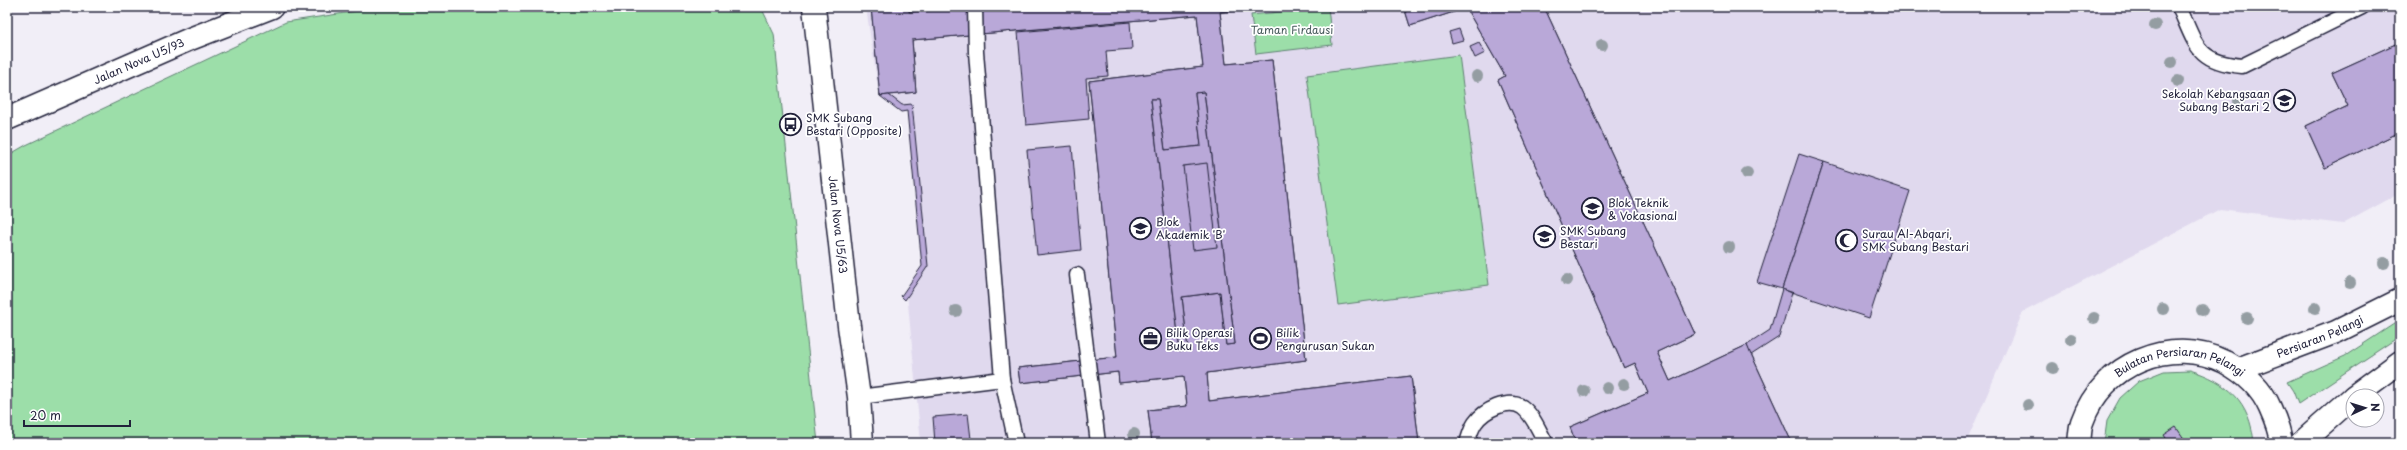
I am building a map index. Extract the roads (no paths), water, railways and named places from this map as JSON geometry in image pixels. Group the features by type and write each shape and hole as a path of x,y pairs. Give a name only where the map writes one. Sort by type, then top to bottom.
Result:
{"street":[{"name":"Jalan Nova U5/93","path":"7,119 190,39 272,7"},
{"name":"Jalan Nova U5/63","path":"814,7 848,319 859,397 862,443"},
{"name":"Persiaran Pelangi","path":"2238,369 2336,332 2400,300"},
{"name":"Bulatan Persiaran Pelangi","path":"2079,443 2082,422 2096,394 2118,371 2147,356 2178,350 2209,355 2238,369 2254,383 2266,400 2275,419 2280,443"},
{"path":"2365,388 2400,362"},
{"path":"2301,443 2345,404"}],"lane":[{"path":"975,7 976,52 1002,379 1016,443"},
{"path":"2178,7 2198,48 2212,60 2222,64 2242,66 2362,7"},
{"path":"1077,275 1098,443"},
{"path":"859,397 1002,379"},
{"path":"1467,443 1475,422 1492,408 1505,404 1521,406 1531,417 1546,443"}],"place":[{"name":"Sekolah Kebangsaan Subang Bestari 2","path":"2285,100"},
{"name":"SMK Subang Bestari (Opposite)","path":"791,124"},
{"name":"Blok Teknik & Vokasional","path":"1592,209"},
{"name":"Blok Akademik 'B'","path":"1140,228"},
{"name":"SMK Subang Bestari","path":"1544,237"},
{"name":"Surau Al-Abqari, SMK Subang Bestari","path":"1846,240"},
{"name":"Bilik Operasi Buku Teks","path":"1151,339"},
{"name":"Bilik Pengurusan Sukan","path":"1261,339"}],"park label":[{"name":"Taman Firdausi","path":"1292,30"}]}
